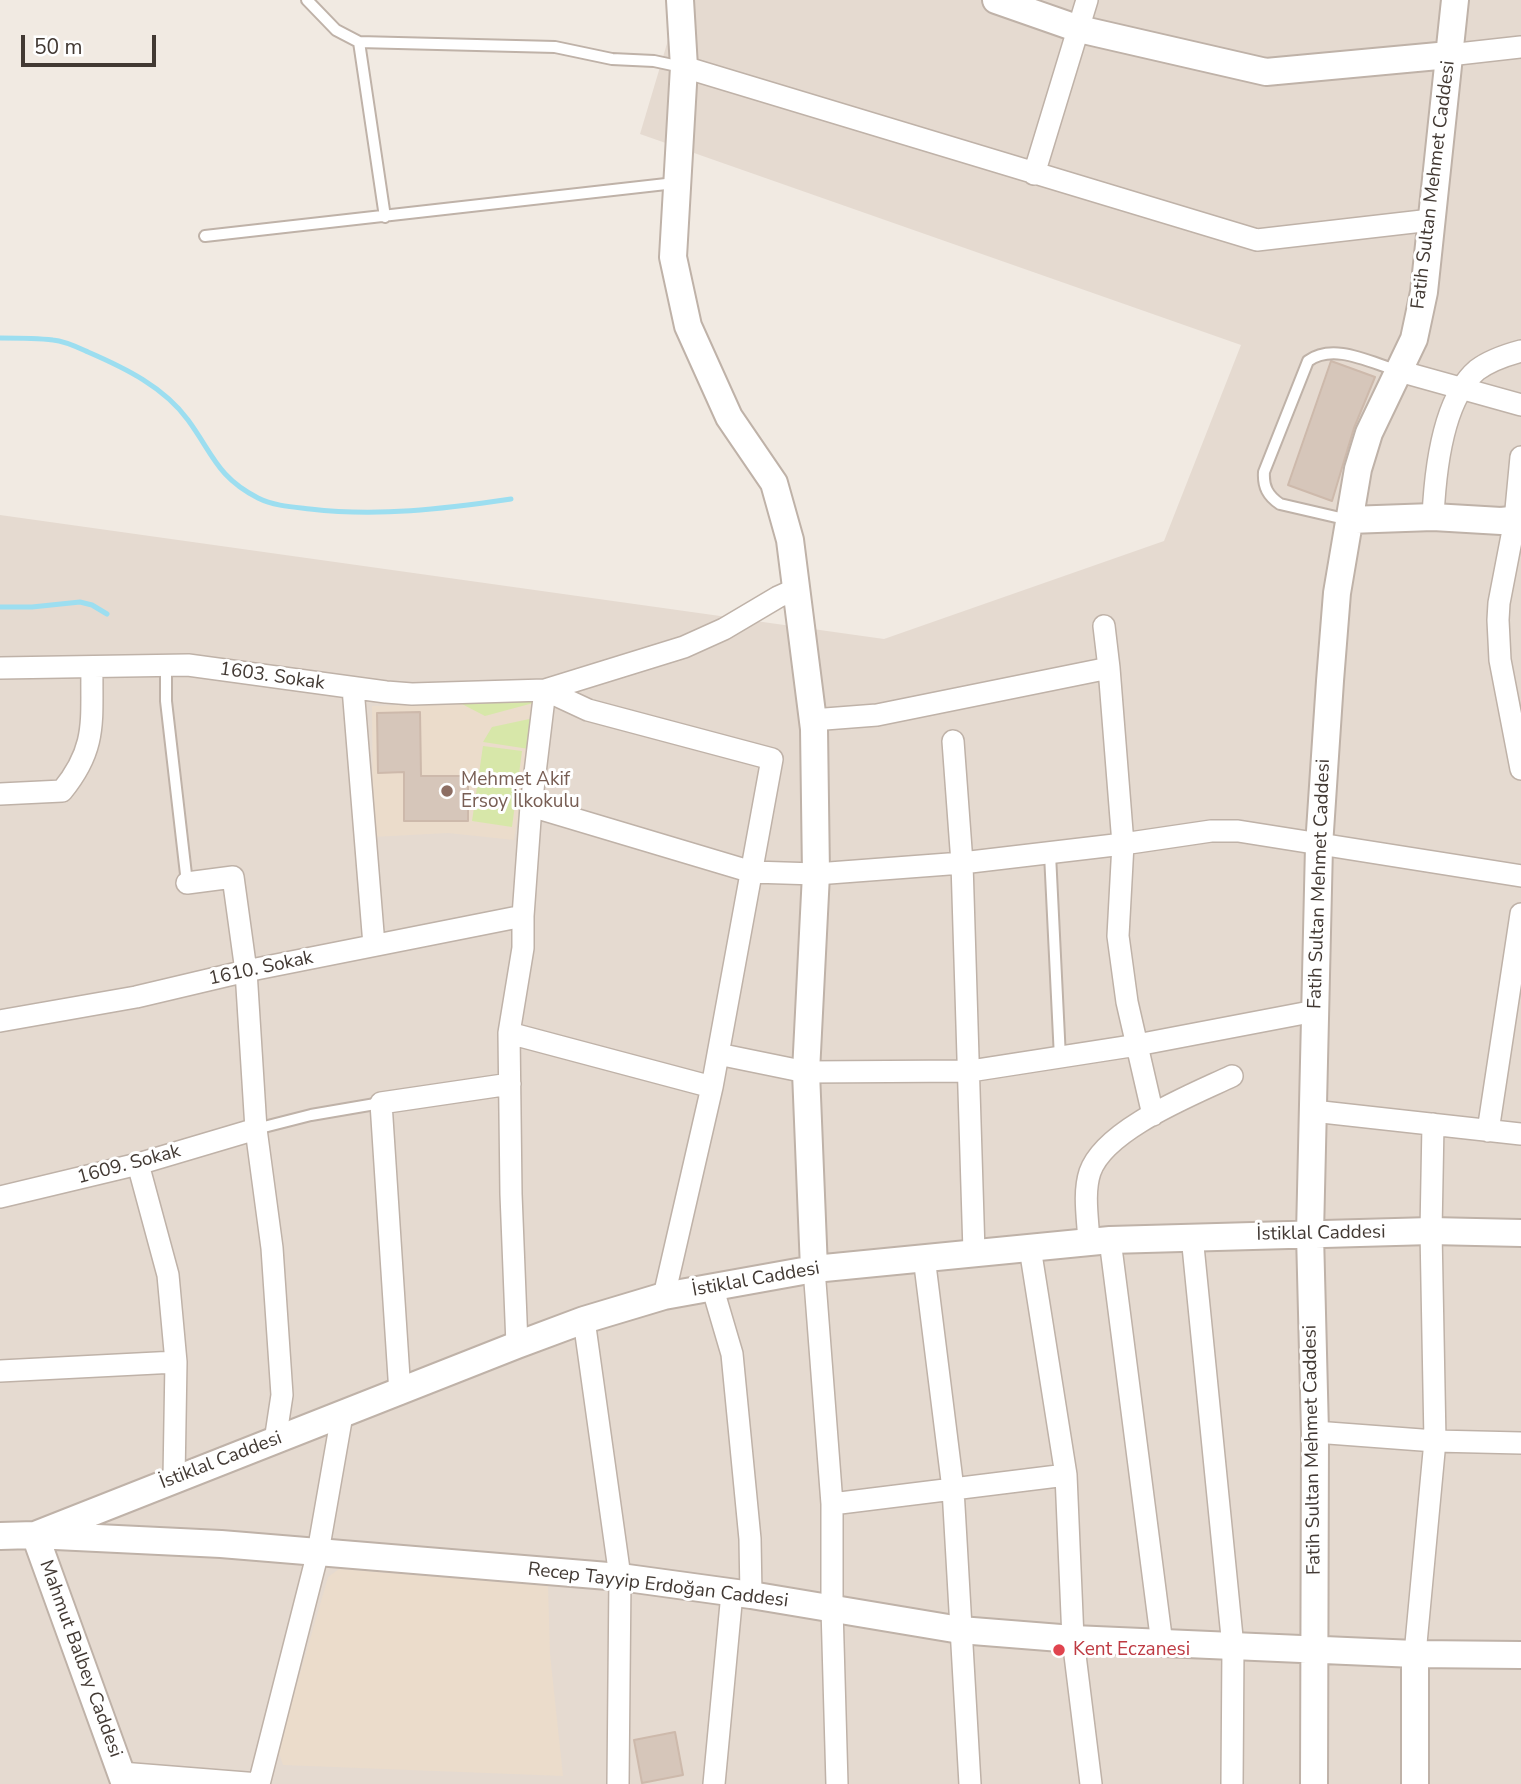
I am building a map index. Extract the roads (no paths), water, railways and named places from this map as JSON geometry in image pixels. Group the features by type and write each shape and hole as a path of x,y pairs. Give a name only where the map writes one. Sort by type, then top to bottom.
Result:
{"street":[{"path":"680,0 684,67 673,257 688,326 729,417 774,483 790,540 812,720 816,874 806,1072 814,1269 832,1504 837,1784"},
{"path":"996,0 1079,29 1266,72 1521,47"},
{"path":"1034,174 1087,0"},
{"name":"Fatih Sultan Mehmet Caddesi","path":"1314,1784 1315,1432 1310,1234 1319,846 1337,593 1358,469 1369,433 1414,339 1422,304 1455,0"},
{"path":"684,67 1257,240 1431,220"},
{"path":"1433,517 1443,432 1462,389 1468,379 1483,366 1521,351"},
{"path":"1399,371 1521,405"},
{"path":"1521,457 1518,520 1499,603 1498,638 1521,769"},
{"path":"1349,520 1433,517 1518,520"},
{"path":"545,690 684,647 724,629 796,589"},
{"path":"1104,626 1110,668 1123,844 1118,936 1127,1002 1153,1115"},
{"name":"1603. Sokak","path":"0,668 166,664 412,694 545,690"},
{"path":"0,794 62,791 84,758 90,738 92,667"},
{"path":"812,720 877,715 1110,668"},
{"path":"353,688 374,945"},
{"path":"517,1345 509,1033 523,948 531,806 545,690"},
{"path":"545,690 588,710 772,759 712,1087 664,1296"},
{"path":"953,741 962,863 974,1252"},
{"path":"531,806 752,872 816,874 962,863 1050,854 1211,831 1238,831 1521,876"},
{"path":"187,883 233,877 246,971 256,1129 272,1248 282,1395 275,1441"},
{"path":"1488,1131 1521,914"},
{"name":"1610. Sokak","path":"0,1021 136,997 246,971 523,915"},
{"path":"718,1054 806,1072 970,1071 1137,1045 1315,1011"},
{"path":"509,1033 712,1087"},
{"path":"1163,1644 1100,1241 1087,1184 1094,1163 1110,1142 1153,1115 1232,1076"},
{"path":"400,1393 382,1102 510,1084"},
{"path":"1313,1111 1521,1134"},
{"path":"1415,1784 1415,1654 1435,1441 1431,1231 1433,1124"},
{"name":"1609. Sokak","path":"0,1197 138,1164 256,1129"},
{"path":"138,1164 168,1275 176,1362 174,1478"},
{"name":"İstiklal Caddesi","path":"35,1535 174,1478 584,1320 664,1296 712,1286 814,1269 1100,1241 1192,1236 1431,1231 1521,1233"},
{"path":"1192,1236 1233,1647 1232,1784"},
{"path":"1030,1248 1066,1475 1073,1639 1091,1784"},
{"path":"924,1257 953,1489 970,1784"},
{"path":"712,1286 732,1353 750,1539 714,1784"},
{"path":"584,1320 620,1577 618,1784"},
{"path":"0,1371 176,1362"},
{"path":"123,1778 259,1784 318,1552 342,1415"},
{"path":"1315,1432 1435,1441 1521,1443"},
{"path":"832,1504 1066,1475"},
{"name":"Recep Tayyip Erdoğan Caddesi","path":"0,1536 35,1535 221,1544 620,1577 960,1630 1073,1639 1415,1654 1521,1655"},
{"name":"Mahmut Balbey Caddesi","path":"35,1535 123,1778"}],"lane":[{"path":"307,0 336,30 359,42 555,47 612,59 654,61 684,67"},
{"path":"359,42 385,217"},
{"path":"205,236 678,183"},
{"path":"1349,520 1280,504 1265,487 1264,472 1308,361 1322,353 1336,352 1399,371"},
{"path":"166,664 166,701 187,883"},
{"path":"1050,854 1060,1058"},
{"path":"256,1129 382,1102"}],"waterway":[{"path":"0,338 62,342 130,372 156,388 178,408 217,464 233,482 270,503 335,511 386,512 511,499"},
{"path":"0,607 80,602 92,605 107,614"}],"place":[{"name":"Mehmet Akif Ersoy İlkokulu","path":"447,791"},
{"name":"Kent Eczanesi","path":"1059,1650"}]}
